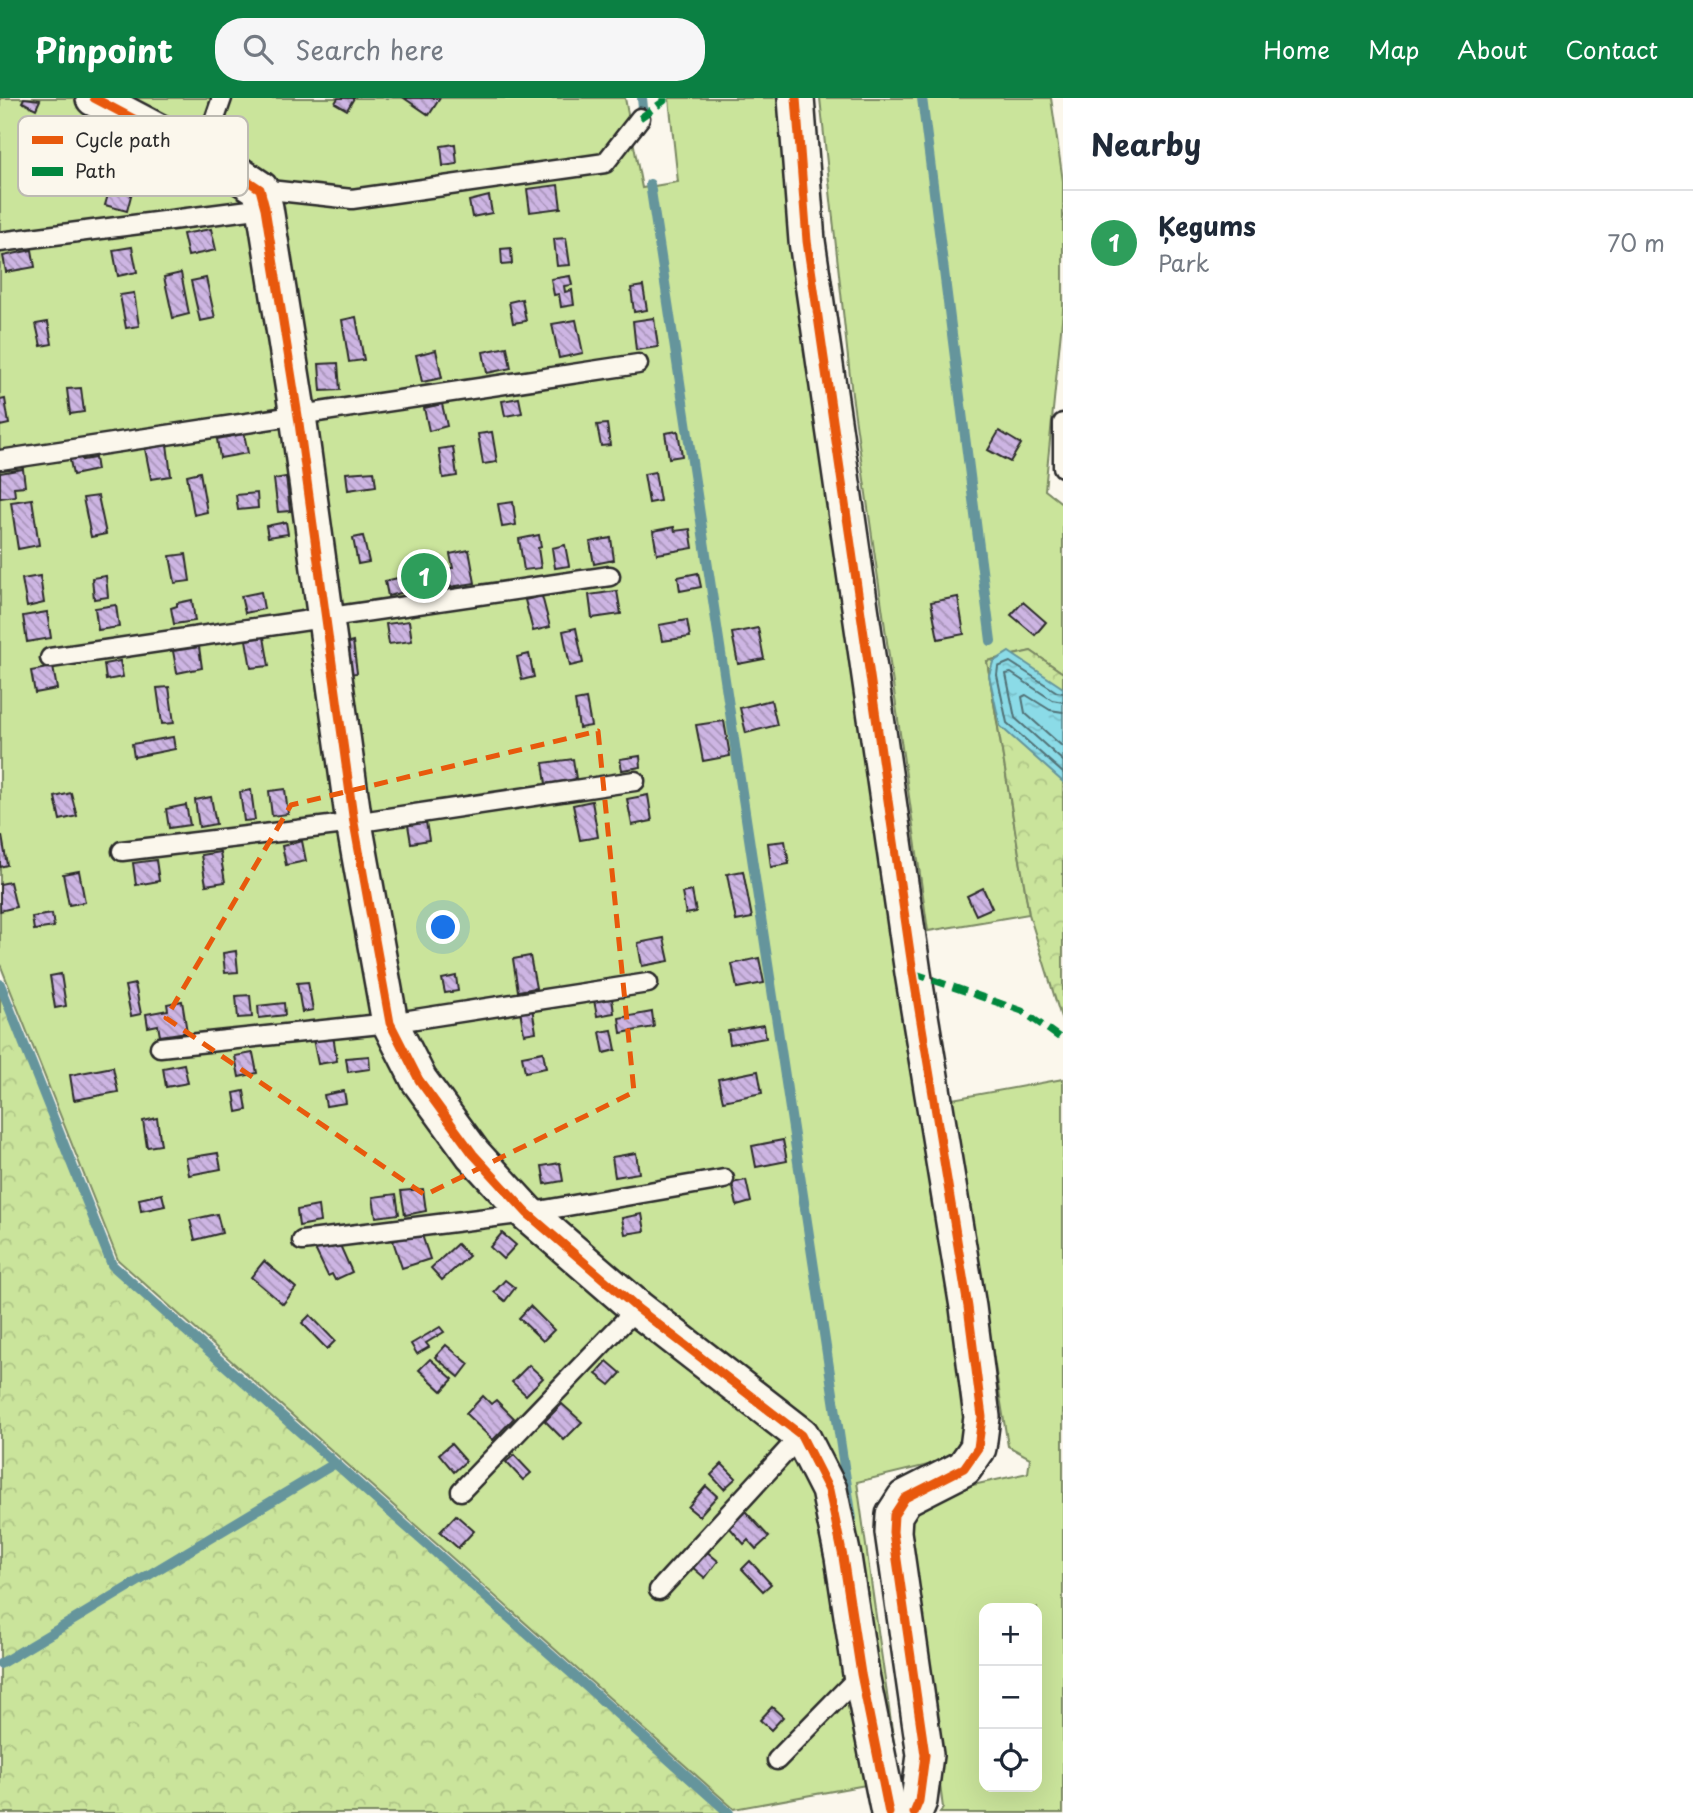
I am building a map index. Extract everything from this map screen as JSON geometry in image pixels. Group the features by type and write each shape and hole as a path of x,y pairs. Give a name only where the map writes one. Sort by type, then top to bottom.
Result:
{"street":[{"path":"94,98 128,116"},
{"path":"796,98 809,255 913,973 968,1307 982,1417 978,1448 964,1468 905,1498 894,1515 893,1532 925,1755 919,1801 914,1813"},
{"path":"248,185 263,199 298,416 355,823 390,1023 419,1080 473,1154 527,1213 637,1308 801,1435 828,1490 843,1557 861,1674 889,1813"}],"lane":[{"path":"216,116 222,98"},
{"path":"0,242 263,199 352,199 605,163 640,118"},
{"path":"0,460 638,364"},
{"path":"1063,423 1063,467"},
{"path":"50,658 610,576"},
{"path":"122,851 355,823 635,780"},
{"path":"160,1047 390,1023 648,982"},
{"path":"302,1241 527,1213 723,1179"},
{"path":"461,1491 637,1308"},
{"path":"659,1590 801,1435"},
{"path":"778,1760 861,1674"}],"highlighted area":[{"path":"598,731 634,1092 425,1195 166,1018 291,805"}],"green space":[{"path":"0,98 625,98 642,188 678,182 669,98 777,98 973,1417 949,1460 857,1482 899,1779 734,1809 118,1260 0,964"},
{"path":"820,98 1051,98 1063,181 1063,310 1045,490 1063,504 1063,673 1031,651 987,661 1029,914 928,931 852,395"},
{"path":"1031,651 1063,673 1063,1024 1029,914 987,661"},
{"path":"0,984 112,1265 729,1813 0,1813"},
{"path":"1063,1079 1063,1813 940,1813 943,1808 906,1518 936,1493 1028,1473 1030,1458 1008,1446 952,1099"}],"water":[{"path":"1009,652 1063,688 1063,782 1000,726 989,675 993,662"}],"building":[{"path":"24,98 40,100 36,109 22,102"},
{"path":"338,98 354,98 347,110 335,103"},
{"path":"404,98 440,98 429,115"},
{"path":"455,144 457,164 443,166 441,146"},
{"path":"558,185 561,208 530,212 527,189"},
{"path":"108,196 131,196 127,211 105,205"},
{"path":"489,196 492,213 472,217 469,201"},
{"path":"211,229 216,250 188,256 183,234"},
{"path":"566,238 570,265 557,266 554,239"},
{"path":"132,247 137,272 118,276 113,250"},
{"path":"511,248 512,264 502,265 501,249"},
{"path":"32,250 35,267 6,272 3,256"},
{"path":"181,273 189,314 173,318 164,277"},
{"path":"570,276 572,285 564,286 565,292 572,290 574,305 561,307 559,294 554,295 551,279"},
{"path":"206,278 215,318 200,321 191,281"},
{"path":"643,286 647,310 634,312 631,288"},
{"path":"134,293 139,326 126,328 120,295"},
{"path":"522,299 526,321 513,323 509,302"},
{"path":"356,317 364,360 349,362 342,320"},
{"path":"654,318 658,347 636,350 633,321"},
{"path":"576,320 583,353 559,358 552,324"},
{"path":"48,322 52,344 41,346 36,324"},
{"path":"507,347 511,368 487,373 483,352"},
{"path":"436,350 442,378 422,382 416,355"},
{"path":"338,363 340,390 321,391 319,364"},
{"path":"81,388 84,412 70,414 67,389"},
{"path":"519,398 522,413 505,416 502,401"},
{"path":"5,399 9,424 0,426 0,400"},
{"path":"442,404 447,426 429,431 424,408"},
{"path":"607,424 610,445 601,446 597,425"},
{"path":"678,431 682,456 669,458 665,433"},
{"path":"999,431 1021,444 1010,462 988,450"},
{"path":"492,432 497,462 483,464 478,434"},
{"path":"244,434 248,453 220,458 217,439"},
{"path":"167,444 171,476 151,479 145,449"},
{"path":"453,447 457,476 443,478 439,449"},
{"path":"81,454 82,460 95,458 97,470 73,475 69,456"},
{"path":"23,469 25,486 14,487 15,496 0,498 0,473"},
{"path":"374,471 376,486 348,490 346,473"},
{"path":"200,472 207,512 194,515 187,475"},
{"path":"655,472 660,501 649,503 644,474"},
{"path":"286,477 290,511 278,512 274,479"},
{"path":"257,493 258,508 238,510 236,495"},
{"path":"98,496 106,534 91,537 83,498"},
{"path":"32,499 39,545 18,549 11,502"},
{"path":"513,502 516,525 502,527 498,504"},
{"path":"286,522 288,534 268,537 266,526"},
{"path":"674,527 675,531 690,529 693,548 657,554 653,531"},
{"path":"539,535 541,568 524,570 519,539"},
{"path":"363,536 369,562 358,564 353,538"},
{"path":"611,538 614,560 594,564 590,542"},
{"path":"565,545 569,566 555,568 552,548"},
{"path":"469,550 475,583 450,587 446,568 453,568 450,554"},
{"path":"186,554 190,581 175,583 170,556"},
{"path":"698,573 701,587 680,591 678,577"},
{"path":"40,576 44,603 27,607 22,579"},
{"path":"106,576 108,597 94,599 92,578"},
{"path":"402,577 405,592 388,596 385,581"},
{"path":"617,591 621,614 592,618 589,595"},
{"path":"261,592 264,609 245,613 241,596"},
{"path":"542,596 550,627 533,631 525,600"},
{"path":"958,597 964,634 938,639 931,602"},
{"path":"192,600 195,621 174,624 171,608 177,606 177,603"},
{"path":"1023,602 1046,622 1035,635 1011,615"},
{"path":"116,605 119,627 98,630 95,608"},
{"path":"47,612 51,638 27,642 23,616"},
{"path":"687,620 690,637 662,641 659,625"},
{"path":"409,621 412,641 389,644 386,624"},
{"path":"576,628 583,663 570,666 563,631"},
{"path":"758,628 764,659 738,664 732,633"},
{"path":"264,637 269,666 251,668 246,640"},
{"path":"353,642 357,673 349,674 345,644"},
{"path":"199,647 202,668 177,673 173,651"},
{"path":"529,654 534,677 522,680 517,657"},
{"path":"120,661 123,677 106,680 104,664"},
{"path":"53,667 57,689 35,693 31,671"},
{"path":"169,687 174,723 162,724 157,688"},
{"path":"586,699 591,726 579,728 575,701"},
{"path":"771,700 777,725 746,733 740,708"},
{"path":"724,721 730,756 703,761 696,725"},
{"path":"173,737 175,749 134,757 132,744"},
{"path":"640,756 641,767 622,770 620,759"},
{"path":"573,759 576,779 546,784 543,763"},
{"path":"285,789 288,814 272,816 269,791"},
{"path":"251,790 255,820 244,821 240,792"},
{"path":"71,793 77,816 60,820 55,797"},
{"path":"648,795 652,821 632,825 627,799"},
{"path":"211,797 216,824 199,827 195,800"},
{"path":"592,801 598,837 580,840 573,805"},
{"path":"186,805 190,825 169,828 166,809"},
{"path":"426,822 429,840 411,843 408,825"},
{"path":"0,836 7,865 0,867"},
{"path":"302,841 306,861 286,865 282,846"},
{"path":"785,841 789,864 771,867 768,843"},
{"path":"220,852 225,882 206,885 201,855"},
{"path":"156,860 159,881 136,885 133,863"},
{"path":"79,871 85,902 69,905 63,874"},
{"path":"743,871 752,918 736,921 727,874"},
{"path":"10,882 16,907 0,911 0,884"},
{"path":"983,888 992,908 976,915 967,896"},
{"path":"692,891 696,912 686,914 682,893"},
{"path":"52,914 54,927 34,930 32,917"},
{"path":"664,938 669,961 642,966 638,943"},
{"path":"236,951 238,972 225,973 223,953"},
{"path":"530,956 536,988 518,991 513,959"},
{"path":"759,958 764,983 737,988 732,964"},
{"path":"61,974 66,1006 55,1008 50,976"},
{"path":"456,976 458,991 445,993 442,979"},
{"path":"308,982 313,1010 302,1012 297,983"},
{"path":"135,984 141,1014 131,1016 125,986"},
{"path":"250,995 252,1017 238,1018 236,996"},
{"path":"612,998 614,1013 597,1016 594,1000"},
{"path":"182,1001 187,1032 160,1036 158,1025 148,1027 146,1014 168,1010 167,1004"},
{"path":"284,1003 285,1015 259,1018 258,1006"},
{"path":"532,1008 536,1032 524,1034 520,1010"},
{"path":"652,1012 654,1027 621,1033 619,1018"},
{"path":"764,1025 766,1038 730,1044 728,1031"},
{"path":"612,1030 616,1050 604,1053 600,1032"},
{"path":"333,1035 337,1061 318,1064 313,1039"},
{"path":"543,1052 546,1068 525,1072 522,1056"},
{"path":"253,1053 257,1073 239,1077 235,1056"},
{"path":"369,1056 370,1069 348,1072 346,1058"},
{"path":"184,1064 188,1083 166,1087 163,1068"},
{"path":"113,1067 118,1092 74,1100 70,1075"},
{"path":"758,1071 762,1093 723,1101 718,1079"},
{"path":"244,1091 247,1110 237,1112 234,1093"},
{"path":"344,1091 346,1103 326,1106 324,1095"},
{"path":"157,1118 161,1145 147,1147 143,1121"},
{"path":"783,1140 787,1161 756,1167 752,1146"},
{"path":"218,1153 221,1169 189,1175 186,1158"},
{"path":"636,1153 639,1173 615,1177 612,1157"},
{"path":"560,1163 563,1181 545,1184 542,1166"},
{"path":"746,1180 751,1202 737,1206 732,1183"},
{"path":"423,1189 426,1211 405,1215 401,1191"},
{"path":"162,1194 165,1206 141,1211 139,1199"},
{"path":"396,1194 399,1214 376,1217 373,1197"},
{"path":"318,1206 320,1222 299,1226 297,1210"},
{"path":"217,1214 222,1233 195,1240 190,1220"},
{"path":"642,1214 645,1231 625,1234 622,1218"},
{"path":"421,1232 430,1259 402,1268 393,1241"},
{"path":"502,1233 516,1245 503,1259 490,1247"},
{"path":"339,1243 352,1272 335,1280 332,1274 328,1276 315,1249"},
{"path":"457,1244 469,1256 442,1280 431,1268"},
{"path":"264,1261 296,1288 283,1304 251,1277"},
{"path":"505,1280 515,1288 505,1301 494,1292"},
{"path":"530,1306 554,1330 543,1341 519,1318"},
{"path":"310,1315 335,1341 327,1349 302,1323"},
{"path":"440,1327 444,1332 426,1343 429,1347 417,1354 411,1344"},
{"path":"446,1345 469,1364 459,1377 435,1357"},
{"path":"430,1359 453,1379 442,1391 419,1370"},
{"path":"607,1361 621,1373 610,1385 596,1374"},
{"path":"529,1365 543,1378 526,1395 512,1382"},
{"path":"483,1396 491,1404 496,1400 514,1418 493,1440 466,1414"},
{"path":"562,1404 582,1422 564,1440 545,1421"},
{"path":"451,1444 466,1461 454,1472 439,1454"},
{"path":"514,1455 531,1473 523,1480 506,1462"},
{"path":"722,1464 736,1478 724,1489 711,1475"},
{"path":"706,1486 717,1496 699,1516 688,1507"},
{"path":"745,1511 769,1537 756,1549 748,1540 744,1544 729,1527"},
{"path":"456,1515 474,1531 458,1548 440,1532"},
{"path":"706,1551 718,1561 705,1578 692,1567"},
{"path":"750,1561 771,1584 763,1591 742,1569"},
{"path":"772,1707 783,1717 771,1730 760,1720"}],"waterway":[{"path":"642,98 643,108"},
{"path":"922,98 991,641"},
{"path":"650,184 852,1519"},
{"path":"0,984 112,1265 729,1813"},
{"path":"0,1664 334,1464"}],"marked path":[{"path":"640,118 664,101 664,98"},
{"path":"913,973 1022,1011 1063,1040"}],"cycle path":[{"path":"94,98 128,116"},
{"path":"796,98 807,241 913,973 968,1307 982,1417 978,1448 964,1468 905,1498 894,1515 893,1532 925,1755 919,1801 914,1813"},
{"path":"248,181 260,189 265,208 298,416 354,823 390,1023 419,1080 473,1154 527,1213 637,1308 801,1435 829,1490 843,1557 861,1674 889,1813"}],"place":[{"name":"Ķegums","path":"424,576"}]}
